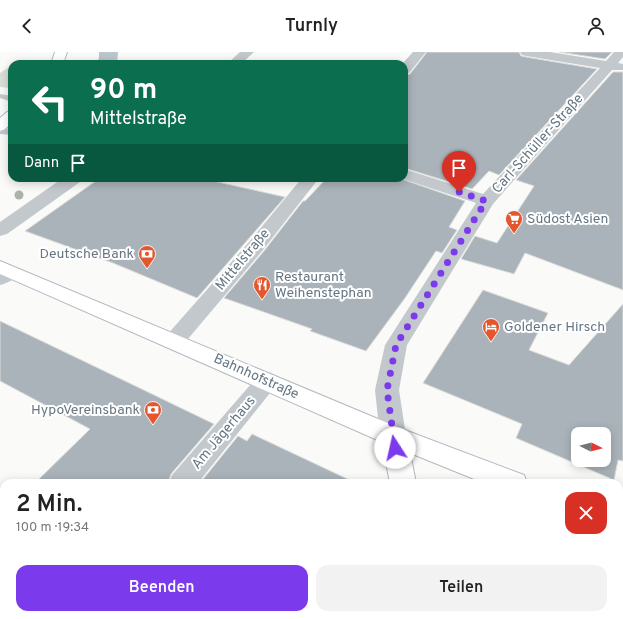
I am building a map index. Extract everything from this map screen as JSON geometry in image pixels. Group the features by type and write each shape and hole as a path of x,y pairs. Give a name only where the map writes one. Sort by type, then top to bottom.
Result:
{"street":[{"path":"239,60 248,52"},
{"path":"408,66 420,52"},
{"path":"526,52 616,66"},
{"name":"Carl-Schüller-Straße","path":"393,436 387,390 396,345 486,201 616,66 621,52"},
{"path":"0,126 8,119"},
{"path":"408,175 486,201"},
{"path":"0,230 68,182"},
{"name":"Mittelstraße","path":"174,341 256,246 308,182"},
{"name":"Bahnhofstraße","path":"4,273 174,341 393,436 504,479"},
{"name":"Am Jägerhaus","path":"185,479 266,382"},
{"path":"393,436 402,479"}],"shaded area":[{"path":"99,52 118,52 117,60 98,60"},
{"path":"8,68 8,88 0,87 0,73"}],"building":[{"path":"427,52 519,52 521,56 597,69 499,175 489,171 472,189 408,169 408,74 410,74"},
{"path":"559,52 612,52 605,59"},
{"path":"613,72 623,72 623,290 525,253 514,274 461,259 475,236 497,243 534,186 516,180"},
{"path":"408,181 465,201 449,227 457,230 442,253 436,251 405,298 366,351 310,331 312,329 224,298 264,251 303,201 305,201 323,182"},
{"path":"94,182 218,182 285,197 197,298 113,263 25,231"},
{"path":"483,290 548,313 529,350 569,365 623,304 623,461 618,460 614,479 584,467 611,467 611,427 571,427 571,462 516,438 522,424 423,383"},
{"path":"0,321 214,424 171,474 169,479 39,479 90,429 0,381"},
{"path":"252,434 348,479 203,479 238,436 247,441"}],"place":[{"name":"Südost Asien","path":"514,234"},
{"name":"Deutsche Bank","path":"147,269"},
{"name":"Restaurant Weihenstephan","path":"262,300"},
{"name":"Goldener Hirsch","path":"491,342"},
{"name":"HypoVereinsbank","path":"153,425"}],"route":[{"path":"395,448 387,390 396,345 486,201 459,192"}]}
